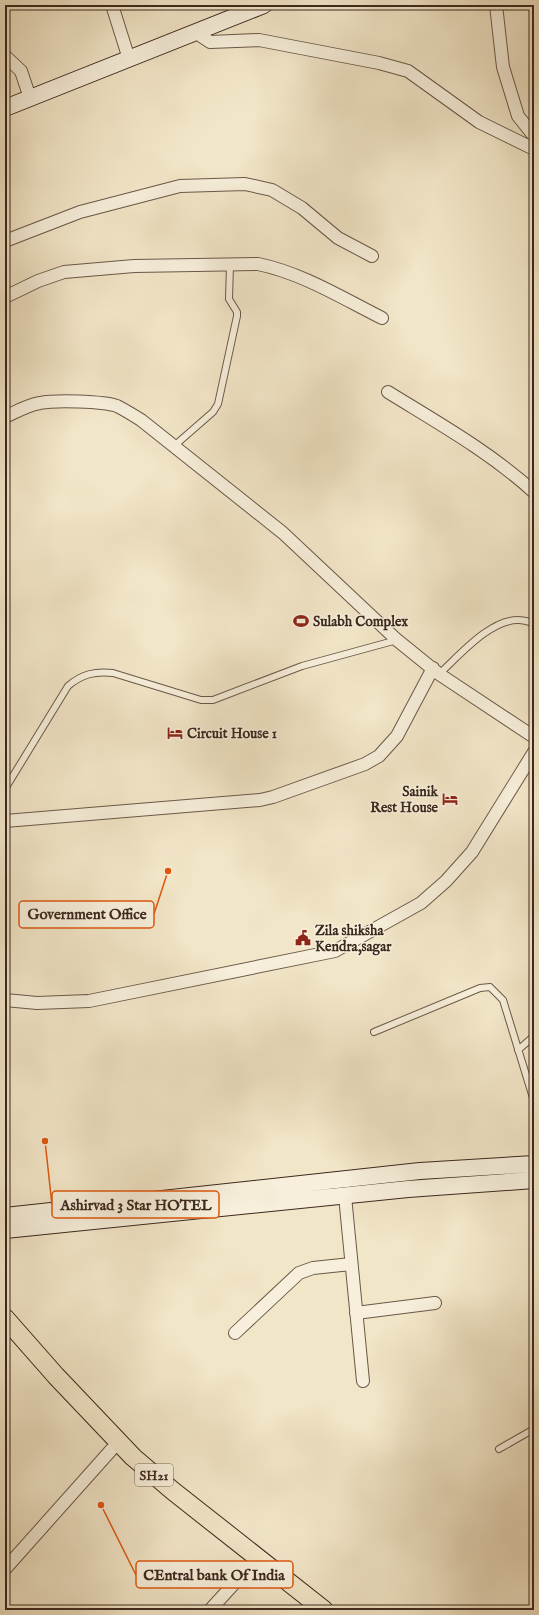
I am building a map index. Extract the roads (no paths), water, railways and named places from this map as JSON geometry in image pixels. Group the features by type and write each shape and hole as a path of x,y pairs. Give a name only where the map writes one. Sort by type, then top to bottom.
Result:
{"main road":[{"name":"SH21","path":"5,1318 56,1376 133,1457 173,1492 324,1610"},
{"name":"SH21","path":"5,1336 133,1471 307,1610"}],"street":[{"path":"112,5 129,58"},
{"path":"5,108 264,5"},
{"path":"496,5 503,67 518,116 534,136"},
{"path":"195,32 210,42 259,40 379,63 408,71 480,122 534,149"},
{"path":"5,56 21,71 30,98"},
{"path":"5,241 80,212 180,186 245,184 272,190 302,208 338,238 372,256"},
{"path":"5,297 38,280 64,272 134,266 258,264 286,271 382,318"},
{"path":"388,392 456,434 510,470 534,492"},
{"path":"5,417 30,405 47,402 115,406 141,420 283,534 397,640 436,671 534,737"},
{"path":"5,821 260,800 358,767 380,756 397,736 436,671"},
{"path":"5,1000 37,1003 89,1001 335,951 421,903 446,882 472,852 534,752"},
{"path":"5,1216 420,1171 534,1164"},
{"path":"5,1230 344,1196 534,1180"},
{"path":"344,1196 363,1381"},
{"path":"235,1333 299,1273 313,1268 351,1264"},
{"path":"356,1313 435,1303"},
{"path":"5,1568 112,1449"},
{"path":"210,1610 251,1565"}],"lane":[{"path":"174,446 212,412 220,398 237,316 237,312 229,299 230,265"},
{"path":"436,671 488,630 503,623 518,620 534,623"},
{"path":"5,789 68,686 77,678 87,674 99,672 113,673 201,700 213,700 302,666 397,640"},
{"path":"374,1032 480,988 490,987 503,1000 534,1101"},
{"path":"518,1050 534,1036"},
{"path":"499,1449 534,1429"}],"place":[{"name":"Sulabh Complex","path":"301,621"},
{"name":"Circuit House 1","path":"175,733"},
{"name":"Sainik Rest House","path":"450,799"},
{"name":"Government Office","path":"168,871"},
{"name":"Zila shiksha Kendra,sagar","path":"303,938"},
{"name":"Ashirvad 3 Star HOTEL","path":"45,1141"},
{"name":"CEntral bank Of India","path":"101,1505"}]}
